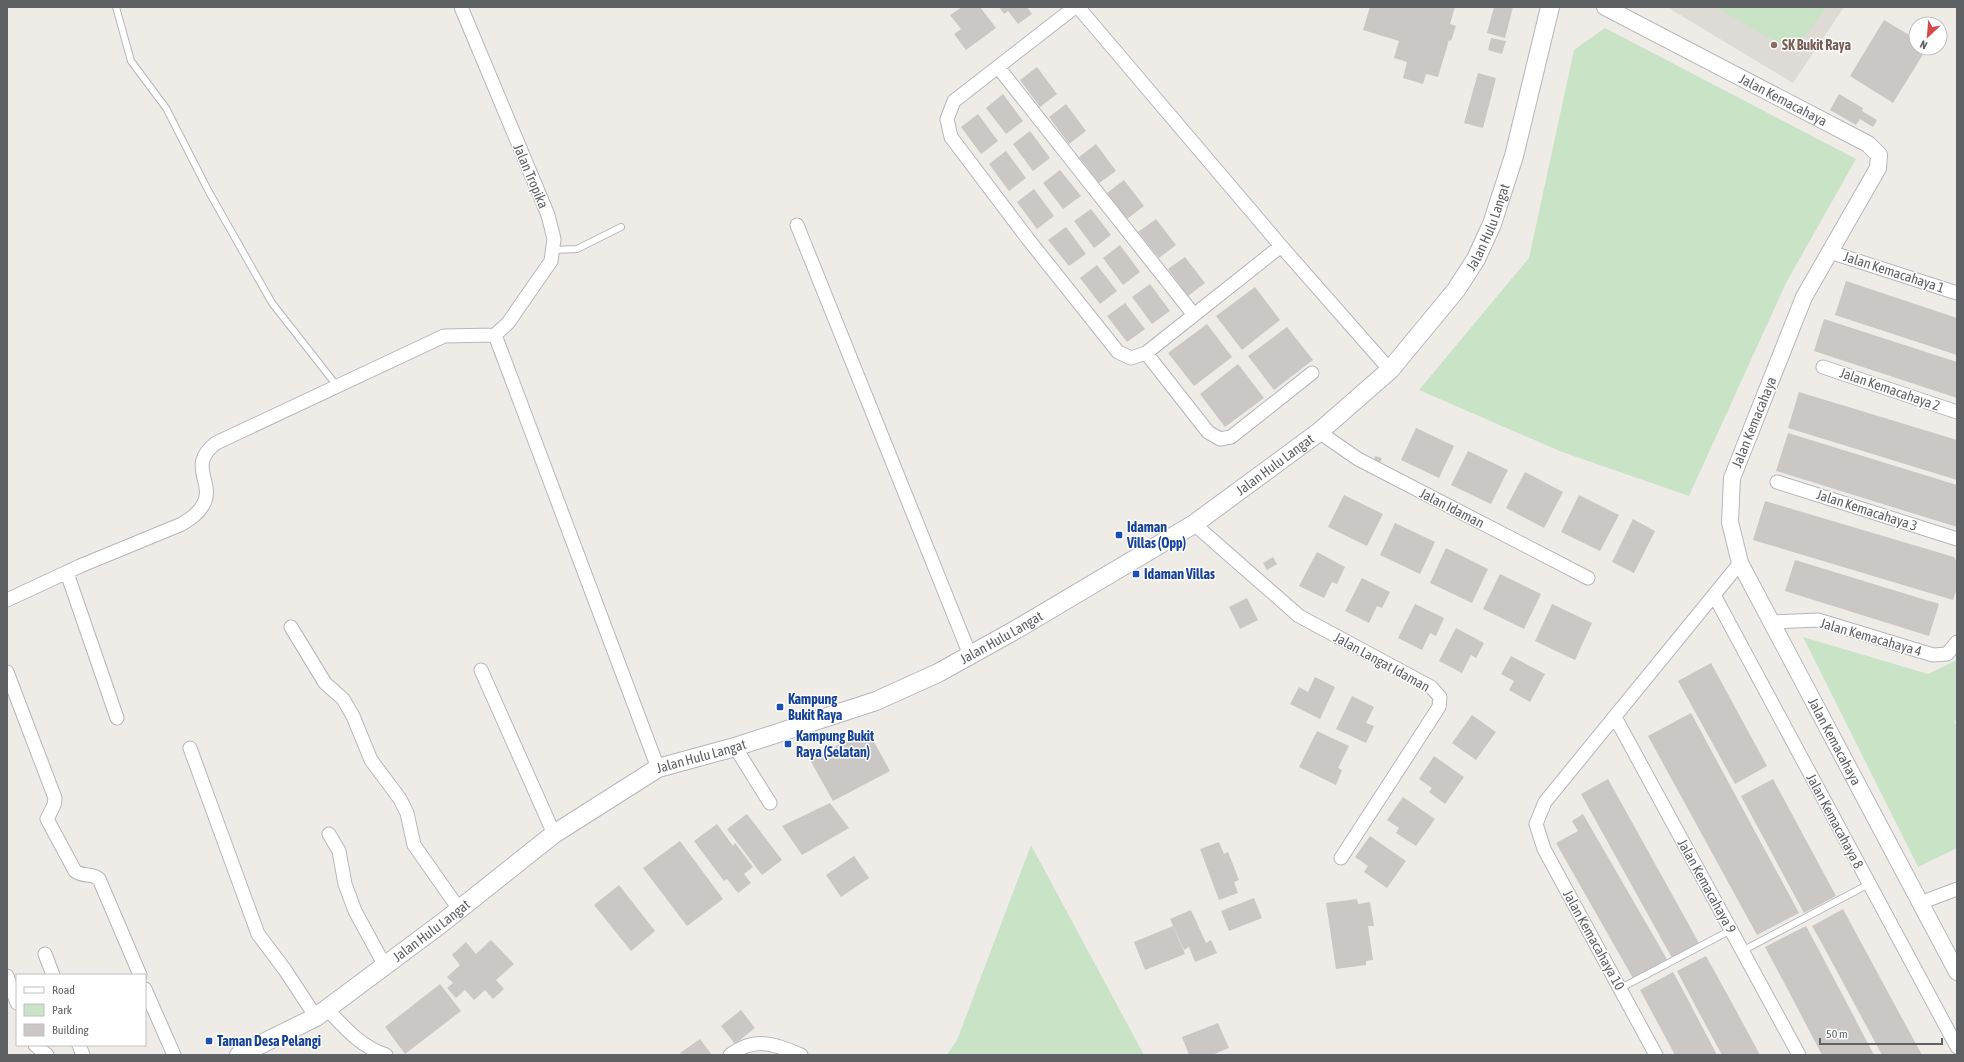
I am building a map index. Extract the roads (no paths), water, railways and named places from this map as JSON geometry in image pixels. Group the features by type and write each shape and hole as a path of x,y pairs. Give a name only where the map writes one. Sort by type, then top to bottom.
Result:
{"main road":[{"name":"Jalan Hulu Langat","path":"239,1055 321,1013 385,966 554,834 658,768 735,747 876,701 938,673 1194,524 1319,432 1390,370 1456,290 1476,259 1492,224 1514,156 1550,7"}],"street":[{"name":"Jalan Tropika","path":"461,7 548,215 554,239 551,261 508,323 495,335"},
{"path":"1075,7 954,101 947,119 951,137 1028,239 1118,352 1131,358 1146,352 1281,246"},
{"path":"1078,7 1281,246 1390,370"},
{"name":"Jalan Kemacahaya","path":"1605,7 1868,144 1879,155 1878,168 1804,297 1732,478 1730,522 1740,563 1957,972"},
{"path":"998,67 1194,315"},
{"path":"797,225 970,655"},
{"name":"Jalan Kemacahaya 1","path":"1830,252 1957,293"},
{"path":"7,600 182,524 195,515 203,505 206,496 202,463 209,448 216,443 444,336 495,335 658,768"},
{"path":"1146,352 1208,432 1220,439 1230,437 1312,373"},
{"name":"Jalan Kemacahaya 2","path":"1822,367 1957,412"},
{"name":"Jalan Idaman","path":"1319,432 1358,460 1588,578"},
{"name":"Jalan Kemacahaya 3","path":"1777,482 1957,539"},
{"name":"Jalan Langat Idaman","path":"1194,524 1299,616 1431,687 1440,697 1440,707 1341,858"},
{"path":"1615,717 1740,563"},
{"path":"67,573 117,718"},
{"name":"Jalan Kemacahaya 8","path":"1714,595 1957,1047"},
{"name":"Jalan Kemacahaya 4","path":"1771,622 1818,620 1933,655 1947,654 1957,642"},
{"path":"291,627 325,683 343,699 353,716 371,760 400,799 407,813 414,845 459,909"},
{"path":"481,670 554,834"},
{"path":"7,672 55,798 54,805 47,819 75,870 81,876 94,876 99,879 140,974"},
{"name":"Jalan Kemacahaya 10","path":"1615,717 1545,802 1536,824 1544,849 1621,988 1656,1055"},
{"name":"Jalan Kemacahaya 9","path":"1615,717 1799,1055"},
{"path":"735,747 770,803"},
{"path":"190,748 258,934 285,970 321,1013 354,1038 379,1053 386,1055"},
{"path":"329,834 339,851 345,884 355,911 385,966"},
{"path":"1920,903 1957,889"},
{"path":"44,954 53,974"},
{"path":"7,976 16,1000"},
{"path":"146,991 174,1055"},
{"path":"730,1055 739,1048 758,1042 778,1046 800,1055"},
{"path":"36,1046 47,1055"}],"lane":[{"path":"116,7 131,61 166,108 209,192 272,303 337,386"},
{"path":"552,250 577,249 621,227"},
{"path":"1742,951 1869,884"},
{"path":"1621,988 1731,930"}],"place":[{"name":"SK Bukit Raya","path":"1774,45"},
{"name":"Idaman Villas (Opp)","path":"1119,535"},
{"name":"Idaman Villas","path":"1136,574"},
{"name":"Kampung Bukit Raya","path":"780,707"},
{"name":"Kampung Bukit Raya (Selatan)","path":"788,744"},
{"name":"Taman Desa Pelangi","path":"209,1041"}]}
